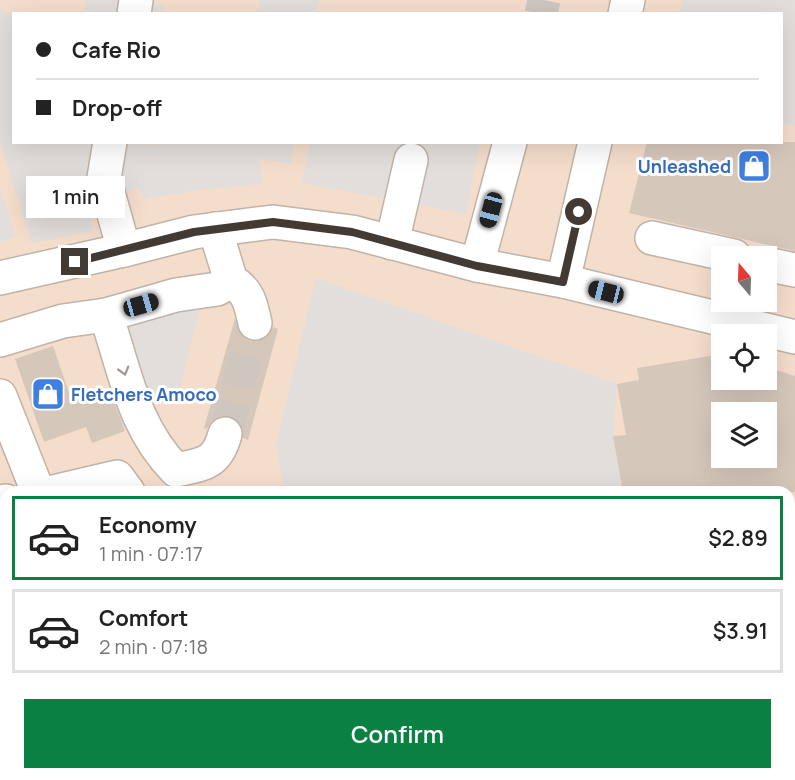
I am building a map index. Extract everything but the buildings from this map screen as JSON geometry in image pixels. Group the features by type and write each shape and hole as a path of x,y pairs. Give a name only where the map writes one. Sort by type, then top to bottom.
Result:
{"street":[{"path":"110,144 104,178 124,250"},
{"path":"477,266 509,144"},
{"path":"563,282 595,144"},
{"path":"392,243 411,160"},
{"path":"0,278 194,232 273,222 352,232 477,266 563,282 795,337"},
{"path":"215,229 231,281 242,287 251,304 255,323"},
{"path":"652,238 711,251"},
{"path":"777,266 795,270"},
{"path":"0,340 63,321 106,315 176,295 217,289 231,281"},
{"path":"106,315 135,410 148,436 163,457 176,470 204,464 220,451 225,434"},
{"path":"0,396 36,486"},
{"path":"79,486 117,477 124,486"}],"shaded area":[{"path":"0,0 795,0 795,486 0,486"},
{"path":"86,0 130,0 164,6 163,12 84,12"},
{"path":"260,0 319,0 317,12 257,12"},
{"path":"683,0 795,0 795,126 783,123 783,12 680,12"},
{"path":"0,8 12,16 12,144 58,144 60,148 61,144 294,144 290,164 260,159 262,184 200,190 144,199 140,188 87,206 93,231 32,243 0,142"},
{"path":"310,144 480,144 466,214 302,183"},
{"path":"0,188 15,237 0,242"},
{"path":"316,278 617,384 613,436 622,486 284,486 276,444"},
{"path":"189,282 199,312 178,397 142,388 123,320"}],"tunnel":[{"path":"541,12 544,0"},
{"path":"225,434 255,323"}],"place":[{"name":"Unleashed","path":"754,166"},
{"name":"Fletchers Amoco","path":"48,394"}],"route":[{"path":"75,262 194,232 273,222 352,232 477,266 563,282 579,212"}]}
